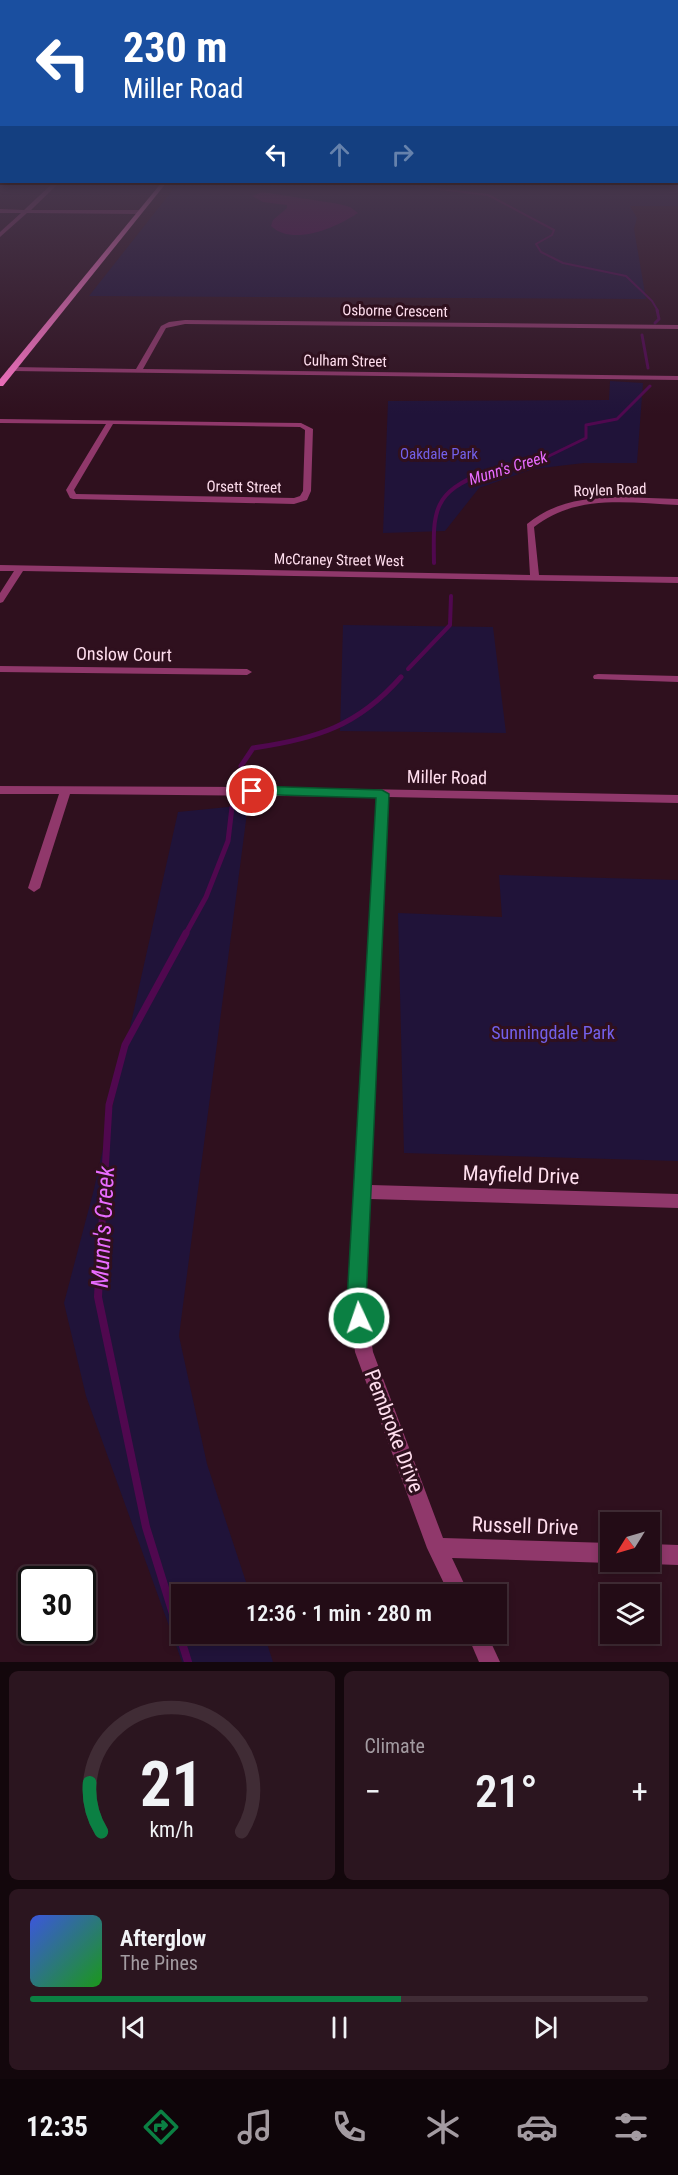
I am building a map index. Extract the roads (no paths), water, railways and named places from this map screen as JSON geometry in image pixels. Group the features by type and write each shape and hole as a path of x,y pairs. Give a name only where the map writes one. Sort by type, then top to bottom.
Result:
{"street":[{"path":"0,384 101,259"},
{"name":"Osborne Crescent","path":"138,371 163,327 185,322 678,327"},
{"name":"Culham Street","path":"12,369 678,378"},
{"name":"Orsett Street","path":"0,421 111,422 301,425 309,429 307,491 304,498 294,501 73,496 70,490 111,422"},
{"name":"Roylen Road","path":"536,578 530,526 542,514 567,505 605,501 678,502"},
{"name":"McCraney Street West","path":"0,568 678,580"},
{"path":"0,600 20,569"},
{"name":"Onslow Court","path":"0,669 247,672"},
{"path":"598,677 678,679"},
{"name":"Miller Road","path":"0,790 252,791 678,799"},
{"path":"34,888 64,792"},
{"name":"Pembroke Drive","path":"382,794 357,1301 364,1352 437,1548 454,1584"},
{"name":"Mayfield Drive","path":"363,1192 678,1201"},
{"name":"Russell Drive","path":"437,1548 600,1553"},
{"path":"660,1554 678,1555"},
{"path":"482,1644 490,1662"}],"waterway":[{"name":"Munn's Creek","path":"554,259 563,263 626,276 652,301 658,311"},
{"name":"Munn's Creek","path":"655,323 659,319 657,310"},
{"name":"Munn's Creek","path":"642,335 648,368"},
{"name":"Munn's Creek","path":"482,474 549,456 586,438 586,425 617,419 650,386"},
{"name":"Munn's Creek","path":"434,563 434,530 439,505 455,487 486,472"},
{"name":"Munn's Creek","path":"408,669 450,625 451,596"},
{"name":"Munn's Creek","path":"241,766 253,748 297,740 334,728 352,719 369,708 401,677"},
{"name":"Munn's Creek","path":"185,935 206,897 228,841 232,807"},
{"name":"Munn's Creek","path":"100,1257 109,1105 125,1045 186,933"},
{"name":"Munn's Creek","path":"100,1256 98,1297 146,1527 188,1662"}],"park label":[{"name":"Oakdale Park","path":"439,454"},
{"name":"Sunningdale Park","path":"553,1032"}]}
